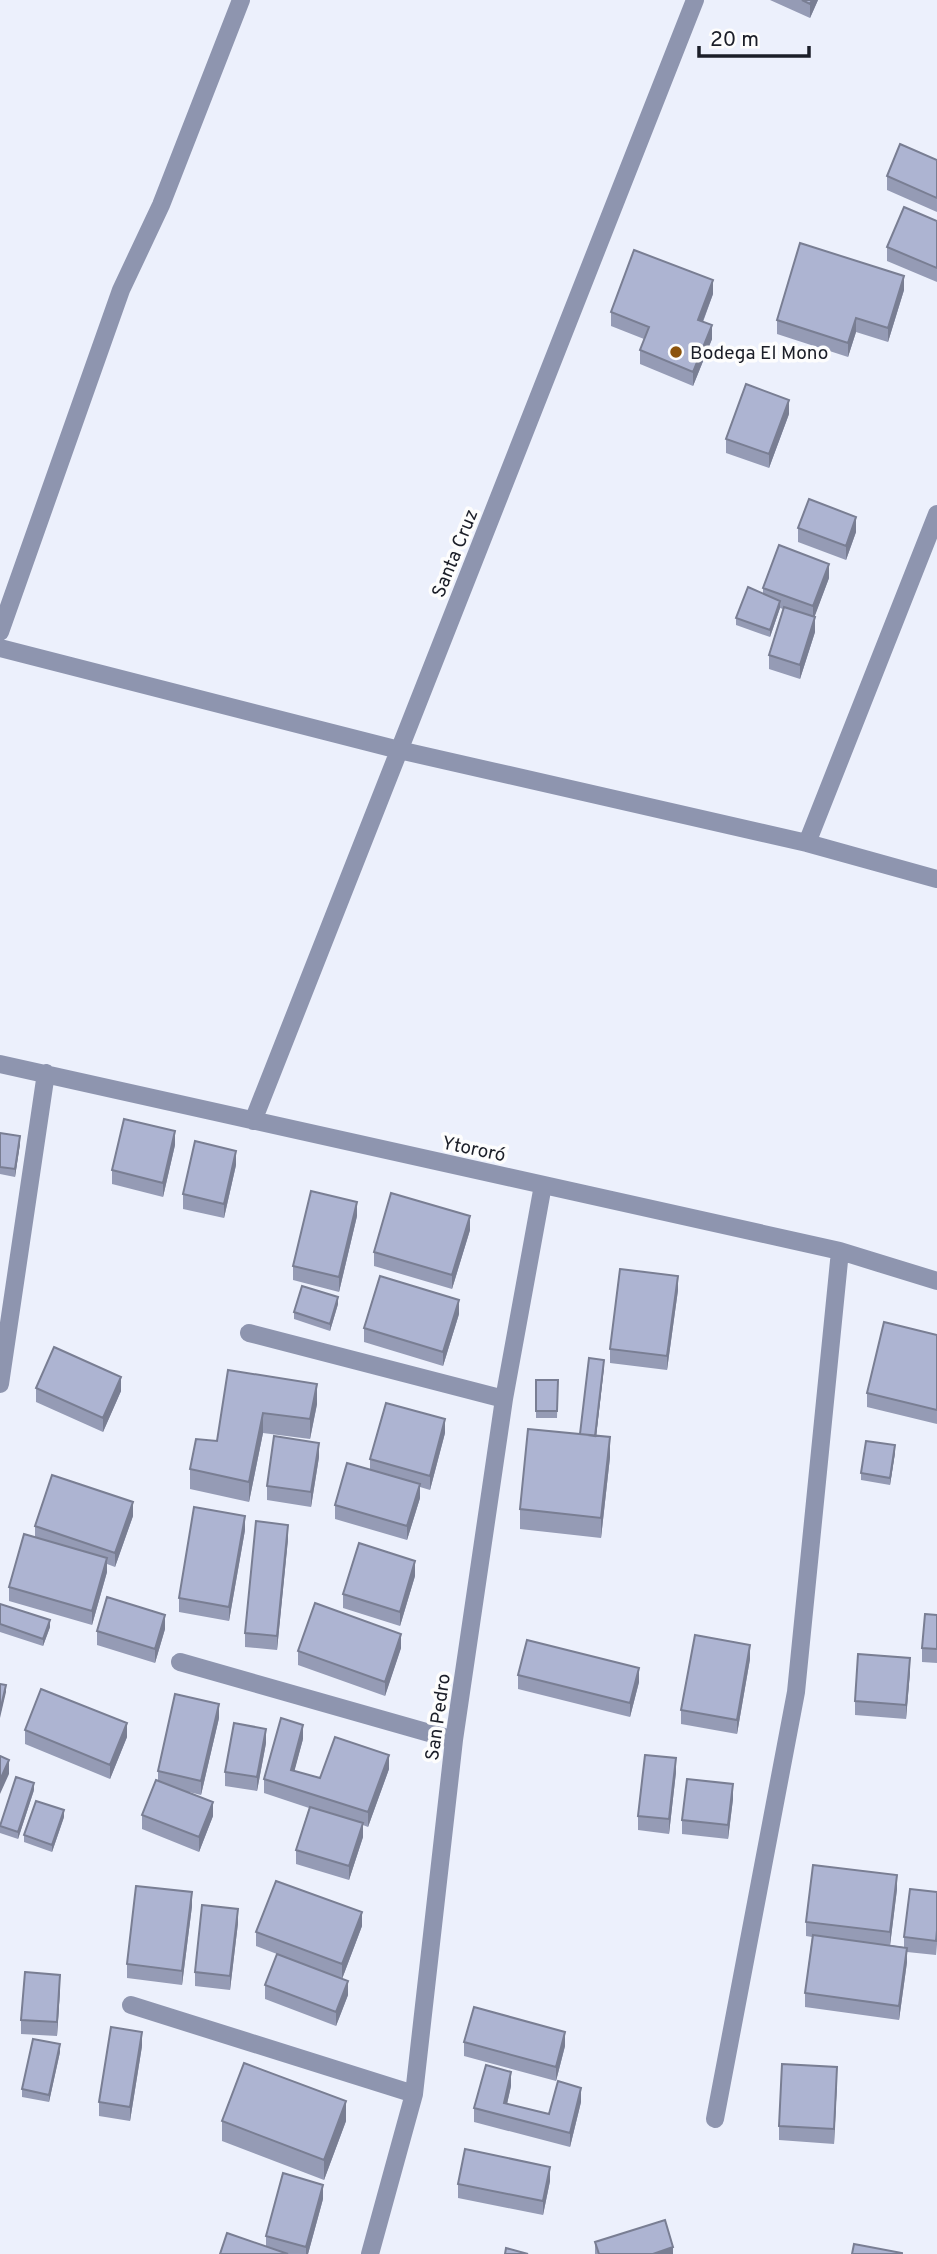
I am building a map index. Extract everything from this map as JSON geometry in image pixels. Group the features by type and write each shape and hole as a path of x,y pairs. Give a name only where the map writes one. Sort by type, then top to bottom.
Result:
{"street":[{"path":"0,632 121,290 161,205 241,0"},
{"name":"Santa Cruz","path":"253,1121 695,0"},
{"path":"807,843 937,514"},
{"path":"0,648 399,750 807,843 937,878"},
{"name":"Ytororó","path":"0,1064 840,1251 937,1281"},
{"path":"0,1384 46,1073"},
{"name":"San Pedro","path":"370,2254 414,2094 454,1740 504,1398 543,1185"},
{"path":"715,2119 796,1692 840,1251"},
{"path":"248,1333 504,1398"},
{"path":"180,1662 454,1740"},
{"path":"131,2005 414,2094"}],"building":[{"path":"900,144 937,160 937,198 887,176"},
{"path":"904,207 937,221 937,268 887,247"},
{"path":"800,243 904,276 888,328 856,318 848,343 777,320"},
{"path":"634,250 713,280 698,320 712,325 693,372 640,350 649,327 611,312"},
{"path":"746,384 789,400 769,454 726,439"},
{"path":"809,499 856,517 846,546 798,528"},
{"path":"779,545 829,564 813,606 763,588"},
{"path":"748,587 780,601 770,630 736,618"},
{"path":"784,607 815,617 800,665 769,655"},
{"path":"124,1119 175,1131 163,1183 112,1170"},
{"path":"0,1133 20,1136 15,1169 0,1167"},
{"path":"195,1141 236,1151 224,1204 183,1194"},
{"path":"311,1191 357,1202 339,1277 293,1266"},
{"path":"391,1193 470,1216 452,1275 374,1252"},
{"path":"620,1269 678,1276 667,1356 610,1349"},
{"path":"380,1276 459,1300 443,1352 364,1328"},
{"path":"302,1286 338,1297 330,1324 294,1312"},
{"path":"884,1322 937,1335 937,1410 867,1393"},
{"path":"54,1347 121,1377 103,1418 36,1388"},
{"path":"589,1358 604,1360 595,1436 580,1434"},
{"path":"228,1370 317,1384 310,1419 263,1413 249,1482 190,1469 196,1439 217,1441"},
{"path":"536,1380 558,1380 557,1411 536,1411"},
{"path":"386,1403 445,1419 430,1476 370,1459"},
{"path":"528,1429 610,1437 601,1518 520,1509"},
{"path":"274,1436 319,1443 311,1492 267,1486"},
{"path":"866,1441 895,1445 890,1478 861,1473"},
{"path":"347,1463 420,1484 407,1526 335,1505"},
{"path":"52,1475 133,1502 115,1553 35,1526"},
{"path":"194,1507 245,1516 229,1607 179,1598"},
{"path":"256,1521 288,1525 277,1636 245,1633"},
{"path":"24,1534 107,1558 92,1611 9,1587"},
{"path":"359,1543 415,1561 400,1612 343,1594"},
{"path":"107,1597 165,1615 155,1649 97,1631"},
{"path":"315,1603 401,1634 385,1682 298,1651"},
{"path":"0,1604 50,1620 43,1639 0,1624"},
{"path":"925,1614 937,1615 937,1649 922,1648"},
{"path":"695,1635 750,1645 737,1720 681,1710"},
{"path":"527,1640 639,1668 630,1703 518,1675"},
{"path":"858,1654 910,1658 906,1705 855,1701"},
{"path":"0,1684 6,1685 0,1711"},
{"path":"41,1689 127,1723 110,1765 25,1730"},
{"path":"175,1694 219,1704 201,1781 158,1771"},
{"path":"281,1718 303,1725 291,1770 320,1778 335,1737 389,1755 368,1812 264,1779"},
{"path":"234,1723 266,1729 257,1777 225,1772"},
{"path":"645,1755 676,1758 669,1819 638,1816"},
{"path":"0,1756 9,1760 0,1780"},
{"path":"16,1777 34,1783 18,1832 0,1826"},
{"path":"687,1779 733,1784 728,1825 682,1820"},
{"path":"156,1780 213,1802 199,1837 142,1815"},
{"path":"36,1801 64,1810 52,1845 24,1835"},
{"path":"310,1807 363,1823 349,1866 296,1850"},
{"path":"813,1865 897,1875 890,1932 806,1922"},
{"path":"276,1881 362,1912 342,1964 256,1932"},
{"path":"136,1886 192,1892 182,1971 127,1964"},
{"path":"910,1889 937,1892 936,1941 904,1937"},
{"path":"202,1905 238,1909 230,1976 195,1972"},
{"path":"813,1935 907,1948 899,2006 805,1993"},
{"path":"277,1954 348,1981 336,2012 265,1985"},
{"path":"25,1972 60,1975 57,2022 21,2020"},
{"path":"474,2007 565,2032 556,2067 464,2042"},
{"path":"111,2027 142,2032 130,2107 99,2102"},
{"path":"33,2039 60,2044 49,2095 22,2089"},
{"path":"244,2063 346,2101 324,2160 222,2121"},
{"path":"782,2064 837,2067 834,2129 779,2126"},
{"path":"486,2065 511,2072 504,2103 549,2114 558,2081 581,2088 570,2133 474,2108"},
{"path":"465,2149 550,2167 543,2201 458,2184"},
{"path":"283,2173 323,2185 306,2247 266,2236"},
{"path":"665,2220 673,2247 653,2254 599,2254 595,2242"},
{"path":"227,2233 288,2254 220,2254"},
{"path":"854,2244 902,2253 902,2254 852,2254"},
{"path":"506,2248 528,2254 505,2254"}],"place":[{"name":"Bodega El Mono","path":"676,352"}]}
